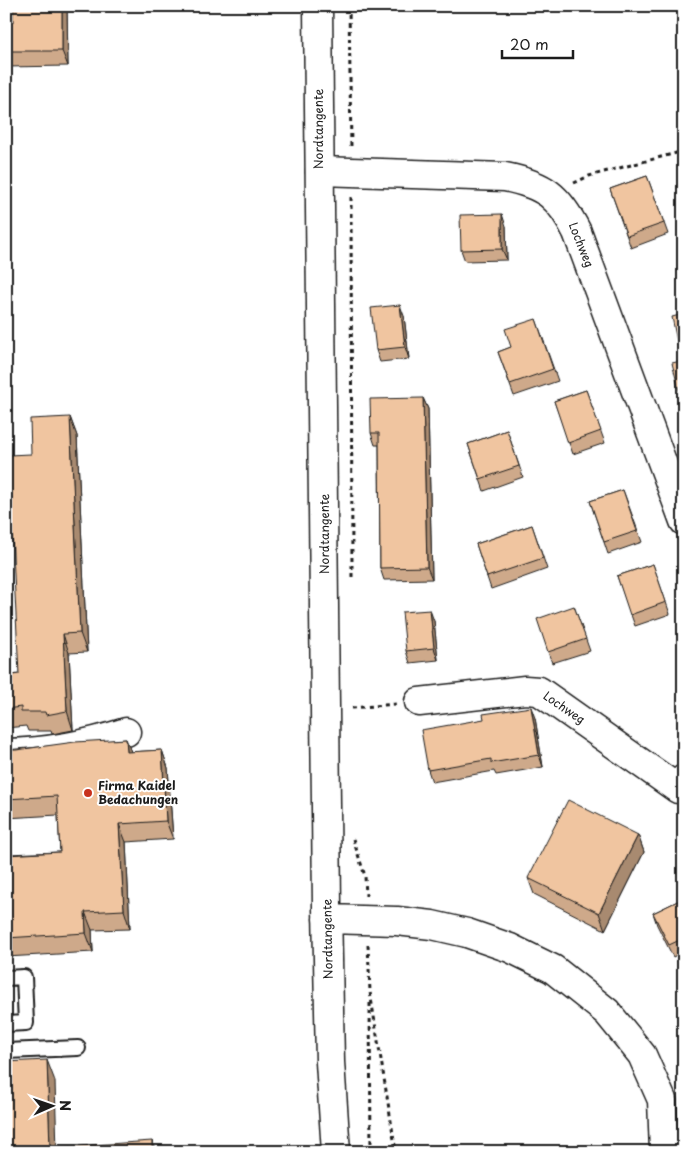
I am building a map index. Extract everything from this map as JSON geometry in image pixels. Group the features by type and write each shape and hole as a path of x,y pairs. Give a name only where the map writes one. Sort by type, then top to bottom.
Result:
{"main road":[{"name":"Nordtangente","path":"318,6 323,317 327,919 330,1062 336,1152"},
{"name":"Lochweg","path":"320,172 505,177 530,182 552,194 566,211 578,232 684,521"},
{"name":"Lochweg","path":"419,702 525,690 539,691 678,789 684,779"},
{"path":"6,753 59,749 91,744 126,732"},
{"path":"327,919 397,920 467,933 510,948 553,969 607,1012 642,1055 662,1100 664,1152"},
{"path":"662,1100 684,1117"}],"lane":[{"path":"6,978 24,977 26,1023 6,1024"},
{"path":"6,1051 78,1048"}],"path":[{"path":"349,6 352,579"},
{"path":"552,194 589,176 684,151"},
{"path":"352,698 352,718"},
{"path":"352,708 419,702"},
{"path":"352,834 365,876 370,992 371,1152"},
{"path":"370,992 396,1152"}],"building":[{"path":"13,6 62,6 62,51 6,51 6,22 13,22"},
{"path":"647,176 664,223 627,236 610,189"},
{"path":"502,214 502,249 461,250 460,215"},
{"path":"400,305 405,347 376,350 371,308"},
{"path":"684,314 684,410 672,363 681,361 672,317"},
{"path":"536,319 553,369 510,384 498,352 511,347 505,329"},
{"path":"586,390 601,431 568,443 554,401"},
{"path":"423,398 427,567 380,568 379,433 371,433 370,399"},
{"path":"70,417 80,633 63,634 67,711 46,715 45,712 21,712 21,707 6,709 6,676 19,674 8,455 31,454 30,419"},
{"path":"507,430 519,466 480,479 468,444"},
{"path":"623,490 637,531 604,542 590,501"},
{"path":"532,525 543,558 487,577 476,544"},
{"path":"653,564 666,602 630,615 617,576"},
{"path":"574,606 586,639 548,652 537,619"},
{"path":"430,610 434,648 406,651 402,612"},
{"path":"531,707 539,755 491,763 491,759 428,770 421,730 484,719 483,714"},
{"path":"126,739 127,752 162,750 166,821 119,824 124,910 85,912 86,933 6,938 6,855 60,852 57,796 6,799 6,750 75,742"},
{"path":"568,800 638,835 599,913 528,878"},
{"path":"684,898 684,938 669,945 653,913"},
{"path":"47,1060 50,1148 152,1141 152,1152 6,1152 6,1062"}],"place":[{"name":"Firma Kaidel Bedachungen","path":"88,793"}]}
